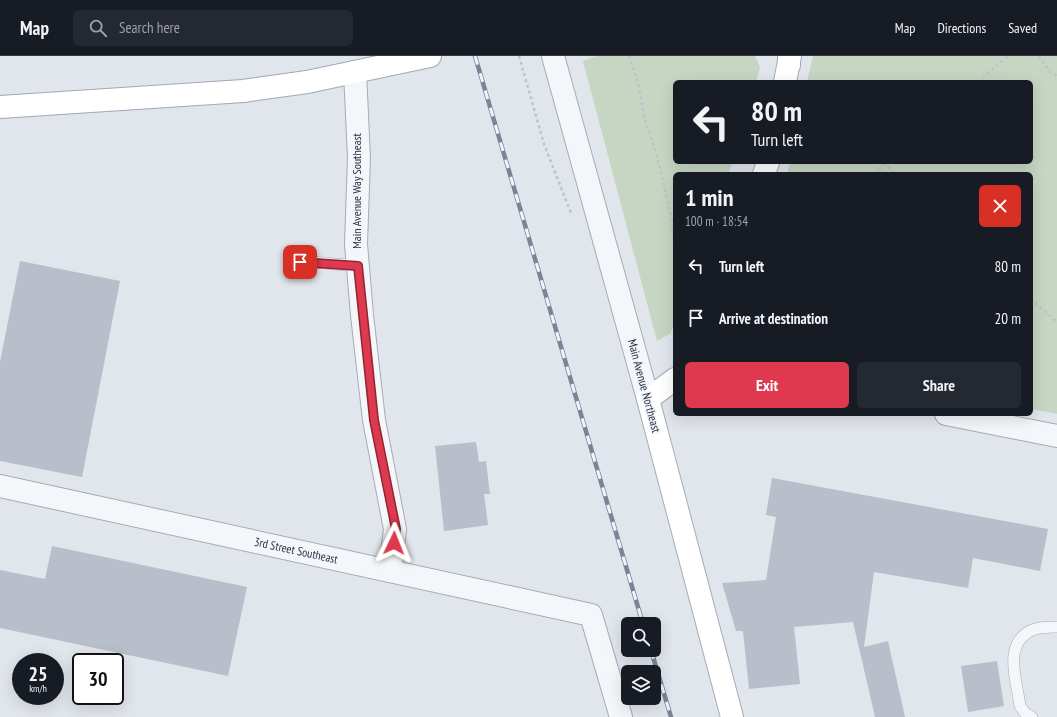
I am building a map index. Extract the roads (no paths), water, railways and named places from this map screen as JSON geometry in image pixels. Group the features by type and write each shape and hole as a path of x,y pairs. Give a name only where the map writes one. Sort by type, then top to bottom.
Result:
{"main road":[{"path":"0,107 243,91 307,82 430,56"},
{"path":"648,398 673,380"},
{"name":"Main Avenue Northeast","path":"648,398 732,717"}],"street":[{"name":"Main Avenue Northeast","path":"553,56 648,398"},
{"name":"Main Avenue Way Southeast","path":"355,72 359,158 356,244 374,420 396,529 390,571"},
{"path":"956,416 1057,436"},
{"name":"3rd Street Southeast","path":"0,486 591,615 621,717"}],"lane":[{"path":"300,262 358,266"},
{"path":"1032,717 1025,713 1020,706 1013,658 1015,647 1021,637 1033,629 1057,626"}],"railway":[{"path":"475,56 641,617"},
{"path":"653,657 671,717"}]}
